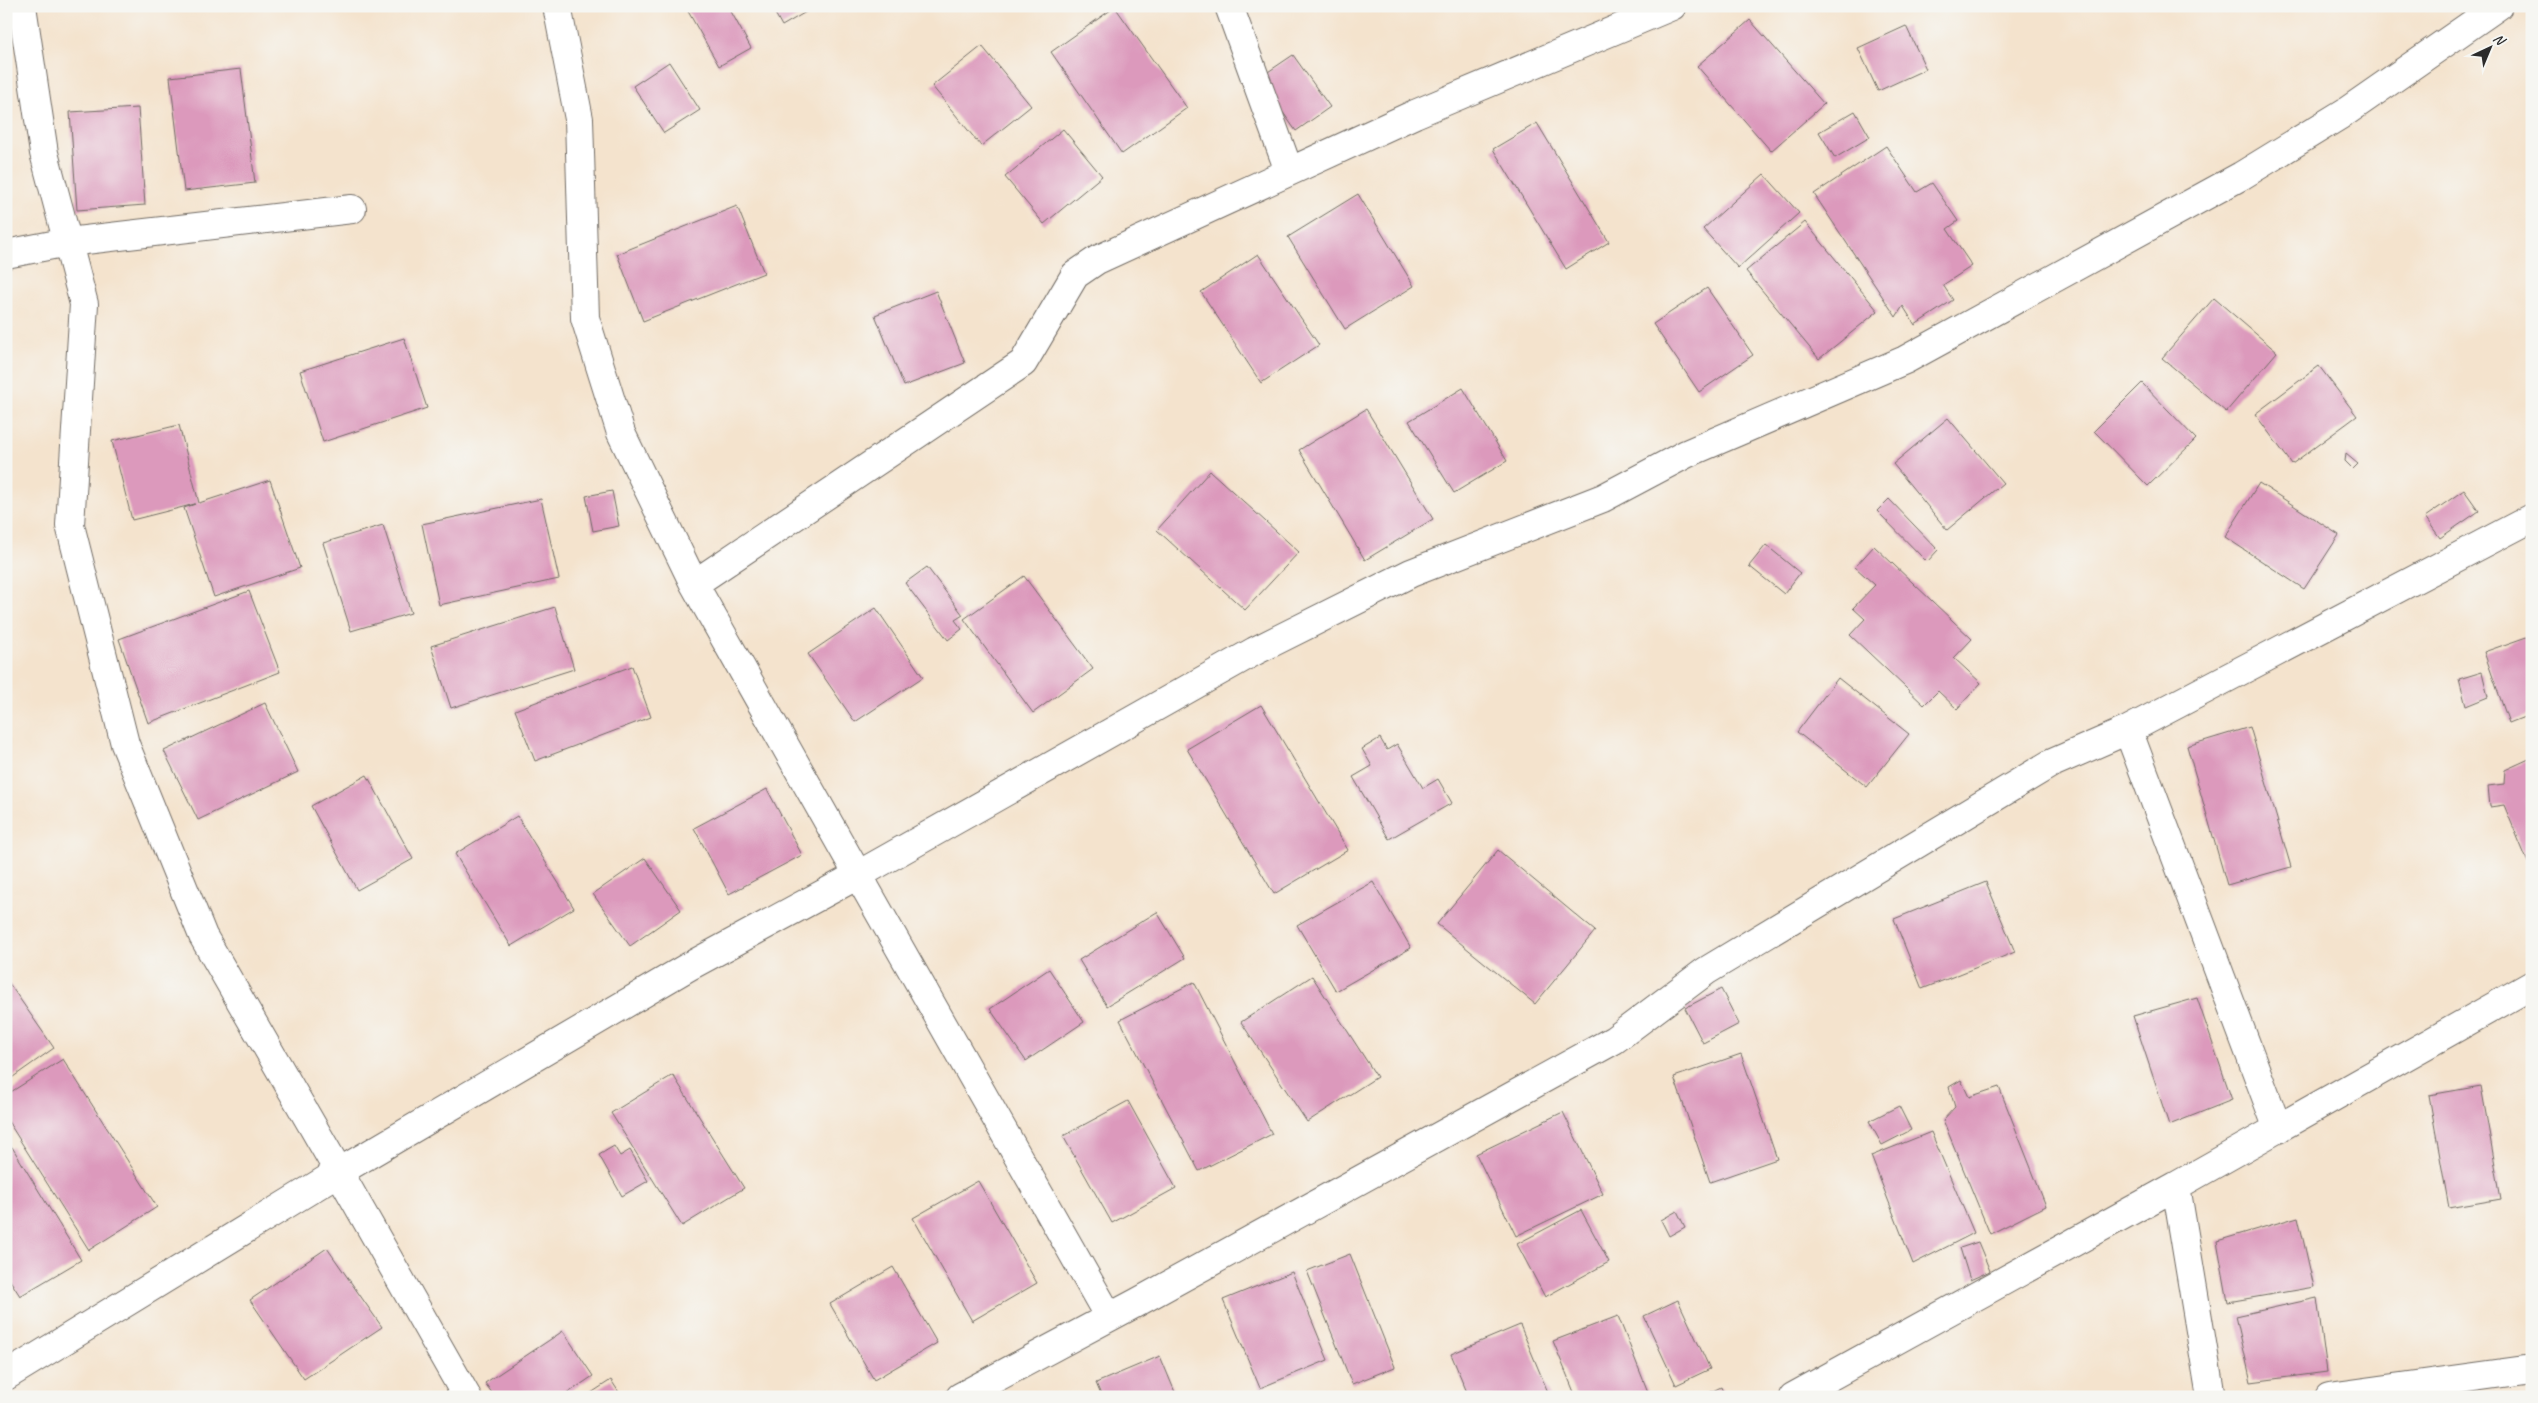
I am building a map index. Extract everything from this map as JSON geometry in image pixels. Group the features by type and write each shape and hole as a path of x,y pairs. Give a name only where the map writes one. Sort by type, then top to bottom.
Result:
{"street":[{"path":"22,6 44,153 84,304 70,525 125,744 203,936 467,1397"},
{"path":"557,6 579,119 585,318 621,433 694,584 1109,1317"},
{"path":"1229,6 1289,171"},
{"path":"694,584 1023,363 1075,275 1097,260 1415,114 1672,6"},
{"path":"6,1376 339,1172 688,967 858,875 1255,651 1412,572 1602,498 1686,454 1904,360 2241,176 2347,110 2498,6"},
{"path":"6,254 68,242 352,209"},
{"path":"960,1397 1614,1040 1706,970 2050,764 2128,730 2532,518"},
{"path":"2128,730 2278,1129"},
{"path":"1793,1397 2176,1186 2532,985"},
{"path":"2176,1186 2211,1397"},
{"path":"2329,1397 2532,1369"}],"building":[{"path":"685,6 728,6 751,48 719,66"},
{"path":"771,6 816,6 782,26"},
{"path":"1115,7 1187,108 1122,154 1051,52"},
{"path":"1750,20 1824,104 1771,151 1697,66"},
{"path":"1906,26 1926,69 1878,91 1858,48"},
{"path":"982,46 1031,106 981,146 932,86"},
{"path":"1293,55 1330,107 1296,131 1259,78"},
{"path":"669,62 700,110 664,133 633,86"},
{"path":"241,69 255,183 184,191 170,77"},
{"path":"138,108 145,205 77,210 70,112"},
{"path":"1855,111 1870,137 1835,158 1819,132"},
{"path":"1537,123 1609,242 1566,269 1493,149"},
{"path":"1063,129 1102,176 1044,224 1005,177"},
{"path":"1886,146 1917,192 1932,183 1958,221 1947,229 1972,266 1943,285 1953,300 1915,325 1903,306 1896,317 1814,194"},
{"path":"1764,174 1799,213 1738,268 1703,229"},
{"path":"1358,194 1414,286 1345,329 1288,237"},
{"path":"737,206 764,273 643,321 617,254"},
{"path":"1805,222 1878,311 1819,359 1746,271"},
{"path":"1258,254 1319,345 1261,383 1201,292"},
{"path":"1707,288 1753,355 1699,392 1653,324"},
{"path":"936,291 965,363 904,386 875,315"},
{"path":"2214,298 2277,352 2226,412 2162,358"},
{"path":"404,338 427,408 323,442 300,371"},
{"path":"2319,366 2357,416 2292,464 2255,414"},
{"path":"2142,383 2196,439 2148,486 2094,431"},
{"path":"1463,388 1507,461 1454,493 1409,421"},
{"path":"1366,409 1433,519 1365,560 1299,450"},
{"path":"1948,418 2003,483 1947,530 1893,464"},
{"path":"179,425 199,503 270,480 300,568 214,597 184,508 195,504 132,520 112,441"},
{"path":"2346,454 2358,464 2353,469 2345,461"},
{"path":"1210,471 1299,552 1245,610 1157,530"},
{"path":"2259,483 2339,535 2304,589 2225,537"},
{"path":"2464,490 2479,511 2440,538 2425,517"},
{"path":"612,491 619,526 593,531 586,496"},
{"path":"541,499 559,579 439,605 422,524"},
{"path":"1889,499 1938,550 1927,562 1877,511"},
{"path":"383,525 411,613 351,631 323,543"},
{"path":"1766,545 1800,573 1784,594 1749,566"},
{"path":"1874,546 1972,639 1954,658 1981,683 1957,709 1938,691 1924,705 1850,635 1865,619 1853,608 1875,585 1855,567"},
{"path":"927,567 963,615 955,620 962,629 948,640 905,583"},
{"path":"1024,576 1093,669 1033,713 964,619"},
{"path":"249,591 280,672 148,723 119,639"},
{"path":"555,607 574,669 451,708 431,646"},
{"path":"876,608 923,677 855,722 808,654"},
{"path":"2532,635 2532,714 2509,723 2484,652"},
{"path":"632,666 651,717 535,761 515,710"},
{"path":"2482,672 2488,697 2466,706 2459,679"},
{"path":"1838,678 1909,734 1867,787 1797,732"},
{"path":"265,703 298,772 198,820 164,751"},
{"path":"1261,705 1348,850 1274,894 1187,749"},
{"path":"2250,727 2291,867 2227,885 2187,746"},
{"path":"1380,738 1387,750 1397,744 1423,788 1438,779 1452,803 1389,839 1353,777 1372,766 1362,749"},
{"path":"2529,759 2532,760 2532,872 2504,805 2490,807 2488,786 2504,784 2505,770"},
{"path":"367,775 413,859 357,890 311,806"},
{"path":"767,789 802,855 729,894 694,828"},
{"path":"517,816 574,908 511,946 455,854"},
{"path":"1498,850 1595,931 1535,1004 1437,924"},
{"path":"645,858 681,910 630,946 593,894"},
{"path":"1373,882 1411,948 1336,991 1297,925"},
{"path":"1986,882 2015,952 1922,989 1894,919"},
{"path":"1157,912 1185,958 1107,1006 1079,960"},
{"path":"1049,969 1084,1022 1026,1061 990,1009"},
{"path":"1312,976 1377,1077 1307,1122 1241,1022"},
{"path":"6,979 54,1048 6,1082"},
{"path":"1194,982 1272,1134 1199,1171 1120,1020"},
{"path":"1721,989 1739,1024 1703,1043 1685,1008"},
{"path":"2197,998 2232,1100 2169,1125 2133,1016"},
{"path":"1741,1054 1777,1159 1710,1182 1674,1077"},
{"path":"63,1059 157,1207 89,1250 6,1118 6,1095"},
{"path":"673,1075 744,1188 682,1226 611,1113"},
{"path":"1961,1080 1969,1097 1999,1087 2046,1206 1990,1234 1943,1120 1955,1107 1949,1087"},
{"path":"2481,1086 2501,1199 2449,1208 2429,1095"},
{"path":"1128,1101 1176,1188 1112,1223 1063,1136"},
{"path":"1899,1106 1911,1130 1882,1145 1869,1121"},
{"path":"1563,1112 1603,1194 1516,1236 1476,1154"},
{"path":"1931,1132 1974,1233 1913,1264 1871,1156"},
{"path":"614,1146 620,1156 630,1150 648,1181 622,1196 599,1155"},
{"path":"12,1147 81,1260 20,1296 6,1274 6,1151"},
{"path":"978,1181 1037,1283 972,1321 913,1218"},
{"path":"1581,1210 1609,1262 1545,1297 1517,1244"},
{"path":"1677,1211 1685,1227 1669,1236 1661,1220"},
{"path":"2298,1217 2314,1287 2228,1302 2217,1241"},
{"path":"1978,1242 1990,1271 1970,1280 1960,1248"},
{"path":"327,1248 382,1327 304,1379 250,1300"},
{"path":"1350,1254 1395,1367 1352,1384 1307,1271"},
{"path":"893,1267 937,1343 874,1380 830,1304"},
{"path":"1292,1272 1328,1360 1260,1388 1223,1300"},
{"path":"2317,1298 2327,1372 2251,1382 2236,1316"},
{"path":"1678,1300 1710,1369 1676,1385 1644,1316"},
{"path":"1618,1316 1650,1397 1576,1397 1553,1341"},
{"path":"1520,1325 1550,1397 1469,1397 1451,1354"},
{"path":"563,1331 593,1376 562,1397 495,1397 485,1383"},
{"path":"1160,1356 1177,1397 1102,1397 1096,1383"},
{"path":"611,1380 622,1397 585,1397"},
{"path":"1721,1387 1725,1397 1701,1397"}]}
